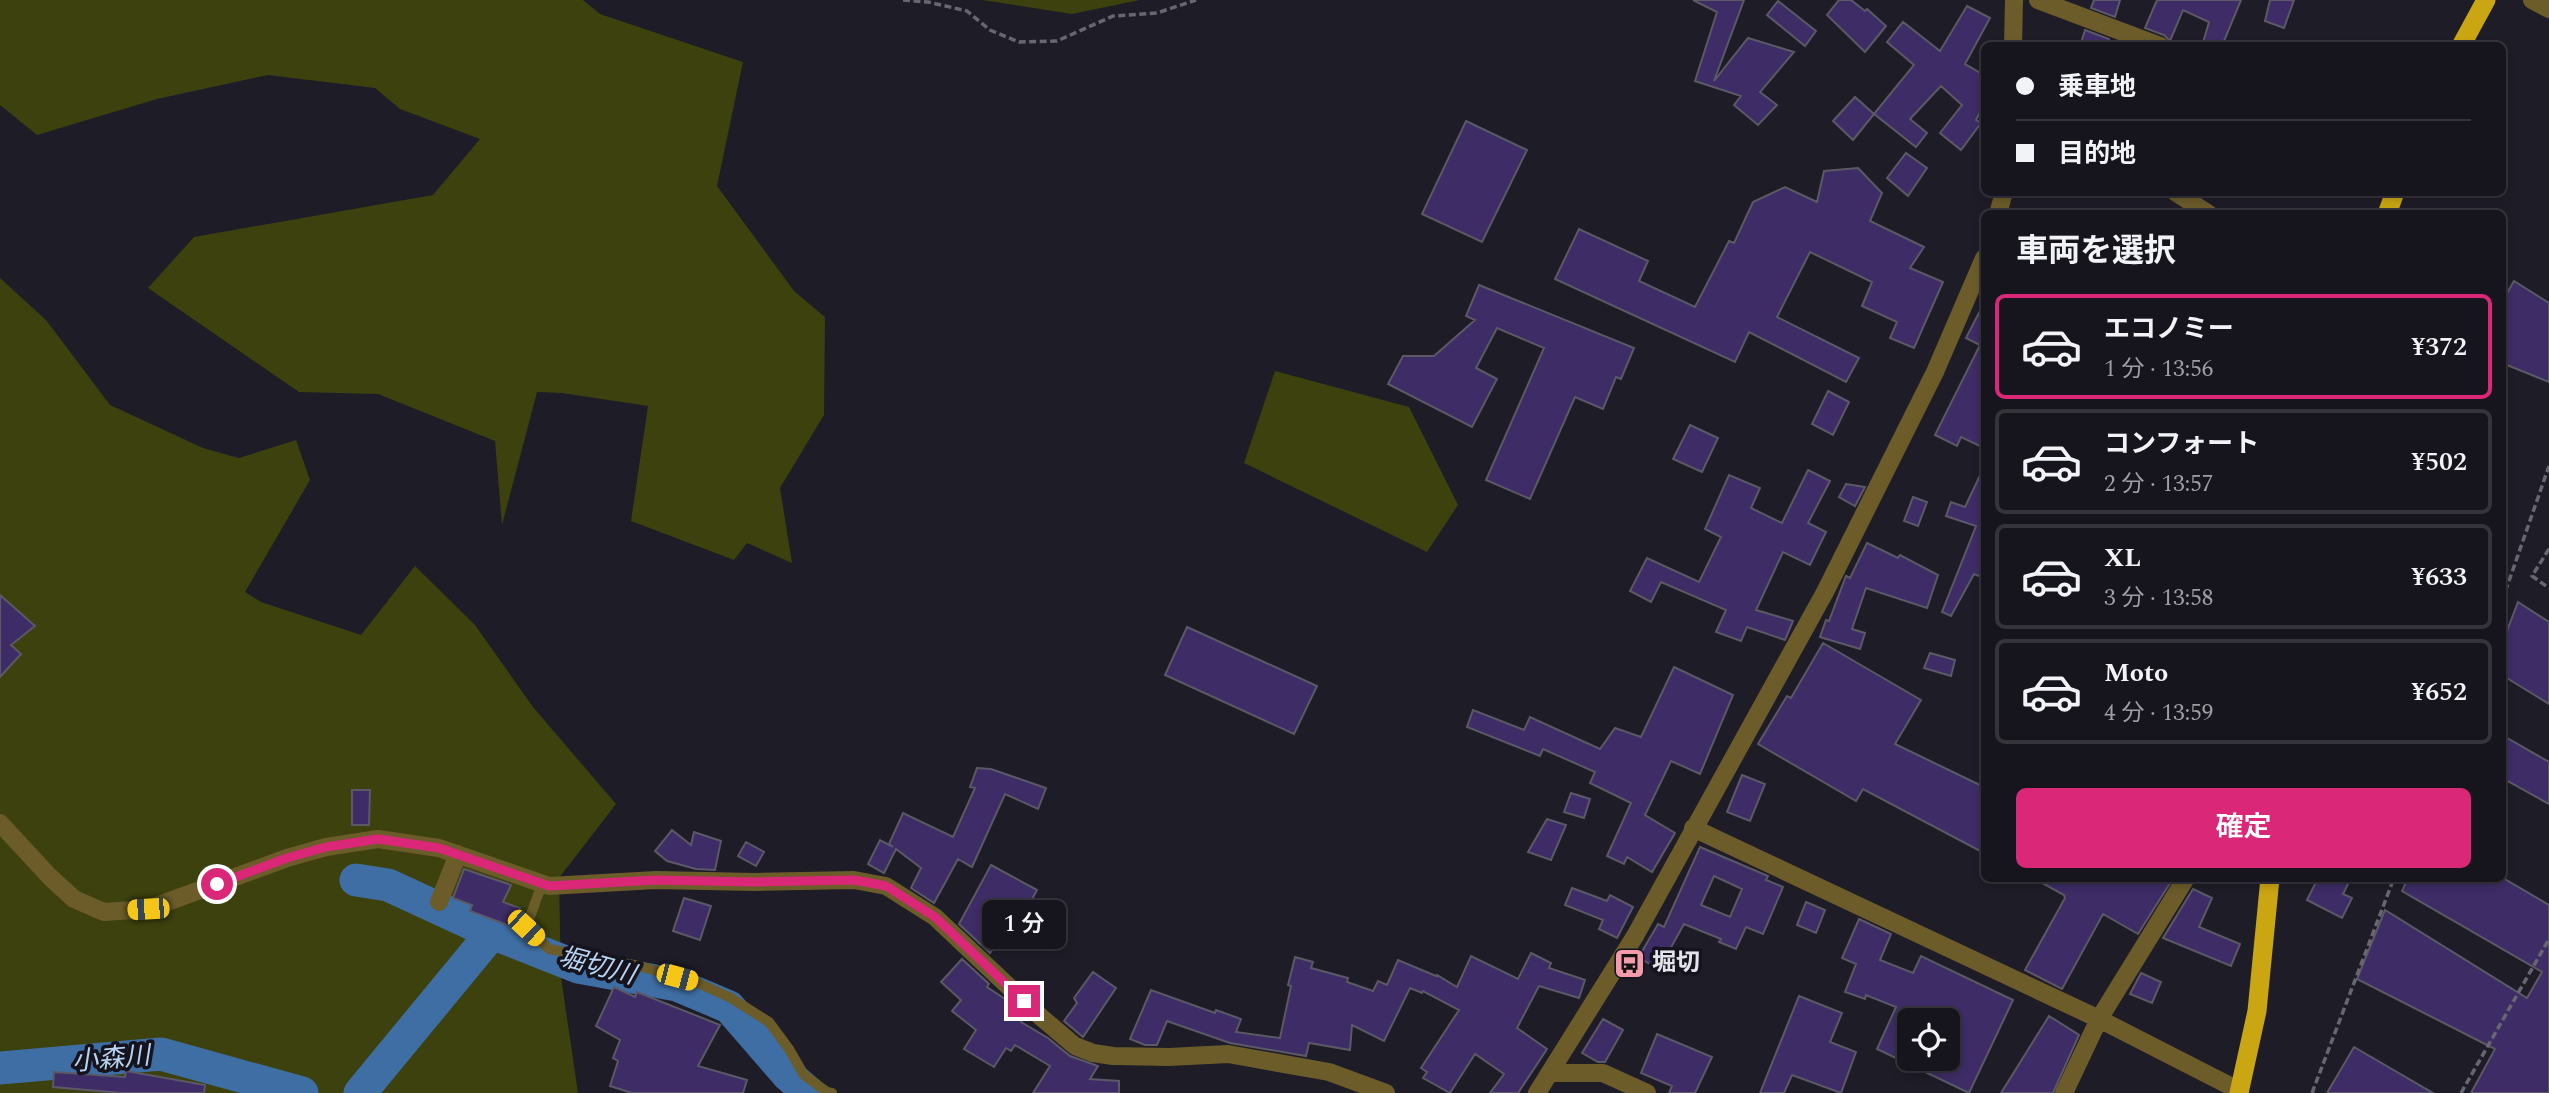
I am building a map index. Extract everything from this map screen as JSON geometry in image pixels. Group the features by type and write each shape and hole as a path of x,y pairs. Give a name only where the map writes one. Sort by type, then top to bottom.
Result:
{"highway":[{"path":"2463,42 2486,0"},
{"path":"2240,1092 2257,1011 2270,882"}],"street":[{"path":"2013,42 2014,0"},
{"path":"2038,0 2149,42"},
{"path":"2532,0 2549,9"},
{"path":"2181,196 2203,210"},
{"path":"1537,1093 1635,936 1825,592 1935,372 1981,265"},
{"path":"0,822 74,899 104,912 148,909 287,858 353,842 378,839 439,848 549,886 656,880 854,880 886,886 935,917 1042,1018 1075,1045 1093,1053 1169,1058 1228,1054 1329,1072 1386,1093"},
{"path":"1693,828 2099,1019 2240,1092"},
{"path":"439,902 458,854"},
{"path":"2064,1093 2099,1019 2184,882"},
{"path":"1551,1073 1603,1073 1647,1093"}],"lane":[{"path":"542,884 526,928 549,949 639,966 696,982 731,998 769,1022 804,1075 832,1093"}],"path":[{"path":"903,0 928,2 967,11 990,30 1019,43 1057,41 1113,16 1157,13 1196,0"},
{"path":"2506,590 2549,466"},
{"path":"2549,549 2532,576 2549,588"},
{"path":"2312,1093 2393,882"},
{"path":"2461,1093 2549,939"}],"green space":[{"path":"0,0 583,0 600,14 743,62 717,186 794,291 825,317 824,415 780,488 792,563 747,543 734,560 631,521 648,406 562,393 537,392 502,525 495,441 378,394 299,392 148,288 194,237 433,195 480,139 400,109 375,88 268,75 157,99 37,135 0,105"},
{"path":"982,0 1140,0 1072,14"},
{"path":"0,278 46,320 110,405 203,448 239,458 296,440 310,480 245,592 261,602 361,635 415,566 475,625 533,707 616,804 559,878 561,977 578,1093 0,1093"},
{"path":"1275,371 1409,407 1458,505 1427,552 1244,463"}],"building":[{"path":"1693,0 1744,0 1714,81 1748,38 1794,52 1760,92 1777,105 1758,125 1734,105 1741,96 1695,81 1717,12"},
{"path":"1839,0 1851,0 1865,11 1867,9 1886,26 1865,52 1827,15"},
{"path":"2094,0 2120,0 2115,17 2091,8"},
{"path":"2157,0 2241,0 2224,42 2203,42 2209,22 2183,10 2170,41 2164,35 2145,28"},
{"path":"2270,0 2294,0 2284,28 2265,21"},
{"path":"1778,1 1816,31 1805,46 1767,15"},
{"path":"1967,6 1990,18 1965,64 1981,73 1981,111 1976,120 1981,123 1961,150 1940,133 1962,105 1941,86 1910,119 1927,133 1916,147 1874,114 1914,65 1887,42 1903,22 1940,51"},
{"path":"2085,30 2109,39 2108,42 2081,42"},
{"path":"1855,97 1874,114 1853,140 1833,121"},
{"path":"1466,121 1527,150 1482,242 1422,214"},
{"path":"1906,153 1927,168 1908,196 1887,178"},
{"path":"1858,168 1882,193 1870,221 1924,247 1910,268 1943,282 1914,348 1890,338 1897,322 1862,306 1872,282 1810,252 1777,317 1859,358 1846,382 1749,332 1735,362 1555,279 1579,229 1648,261 1639,281 1695,307 1729,241 1734,243 1753,202 1785,187 1817,202 1824,171"},
{"path":"2514,281 2549,303 2549,382 2506,365 2506,295"},
{"path":"1479,285 1634,348 1621,379 1616,377 1603,409 1575,397 1530,499 1486,480 1544,348 1497,328 1476,368 1497,379 1472,427 1388,384 1403,356 1434,356 1475,320 1466,316"},
{"path":"1981,309 1981,447 1961,437 1957,446 1935,435 1980,345 1966,338"},
{"path":"1828,391 1849,402 1833,435 1812,424"},
{"path":"1690,425 1718,438 1702,472 1673,459"},
{"path":"1808,470 1830,481 1808,523 1826,532 1810,565 1783,552 1756,610 1793,621 1785,640 1747,627 1741,641 1716,632 1726,610 1661,582 1651,602 1630,591 1647,558 1699,582 1721,537 1705,529 1729,475 1760,488 1751,508 1782,523"},
{"path":"1981,473 1981,577 1974,574 1951,616 1942,612 1976,526 1946,516 1951,502 1965,507"},
{"path":"1846,484 1865,487 1855,506 1839,497"},
{"path":"1913,497 1927,502 1918,526 1904,521"},
{"path":"1867,543 1898,558 1900,555 1938,575 1927,608 1866,588 1852,629 1865,633 1860,649 1820,637 1846,576 1850,578"},
{"path":"0,595 35,626 11,645 21,654 0,677"},
{"path":"2518,602 2549,622 2549,704 2506,677 2506,634"},
{"path":"1187,627 1317,686 1294,734 1165,675"},
{"path":"1823,643 1921,700 1895,744 1981,786 1981,851 1863,789 1856,801 1758,744 1787,696 1791,698"},
{"path":"1930,653 1955,660 1951,676 1924,668"},
{"path":"1674,667 1733,695 1700,774 1671,761 1645,815 1675,833 1652,872 1627,857 1624,864 1607,856 1631,803 1590,783 1595,772 1543,749 1540,756 1467,727 1473,710 1524,730 1530,717 1600,749 1615,728 1641,737"},
{"path":"2506,737 2549,762 2549,804 2506,780"},
{"path":"977,768 991,769 1046,788 1038,809 1005,794 972,867 958,859 934,903 911,888 921,868 896,849 884,873 868,864 880,840 893,847 889,844 903,813 953,837 975,788 970,787"},
{"path":"1742,775 1765,784 1750,821 1727,812"},
{"path":"352,790 370,790 369,825 352,825"},
{"path":"1571,793 1590,799 1584,818 1564,812"},
{"path":"1547,819 1566,825 1551,860 1528,852"},
{"path":"672,830 691,845 694,832 721,841 715,870 696,869 667,861 655,851"},
{"path":"746,842 764,852 756,866 738,856"},
{"path":"1700,847 1768,876 1766,880 1783,887 1763,934 1746,927 1736,949 1719,942 1721,939 1684,924 1659,969 1641,959 1641,953 1658,924 1664,927","holes":["1714,876 1742,889 1730,917 1701,905"]},
{"path":"991,865 1037,890 1014,933 1008,928 990,953 959,924"},
{"path":"464,869 511,885 503,902 520,908 513,927 470,911 472,905 453,898"},
{"path":"2506,880 2549,905 2549,1093 2471,1093 2495,1049 2357,979 2385,910 2527,998 2542,972 2402,891 2406,882 2506,882"},
{"path":"2040,882 2171,882 2138,934 2103,914 2062,989 2025,970 2065,898"},
{"path":"2316,882 2349,882 2343,894 2352,898 2342,918 2307,900"},
{"path":"1572,888 1607,901 1610,895 1633,907 1617,938 1599,929 1603,920 1565,905"},
{"path":"2193,889 2212,898 2199,927 2240,944 2231,966 2163,938"},
{"path":"684,898 711,906 700,940 673,931"},
{"path":"1806,902 1825,910 1816,933 1797,925"},
{"path":"1859,919 1891,934 1880,960 1913,973 1921,956 2013,1000 1969,1093 1923,1071 1960,1071 1960,1008 1897,1008 1897,1059 1877,1049 1896,1007 1866,995 1865,999 1845,992 1856,964 1842,958"},
{"path":"1531,953 1551,963 1549,968 1585,980 1579,998 1539,986 1517,1028 1547,1049 1518,1093 1490,1093 1504,1074 1475,1054 1450,1093 1423,1078 1427,1072 1421,1068 1459,1010 1423,991 1422,993 1410,988 1384,1041 1352,1025 1350,1050 1309,1043 1306,1056 1230,1043 1167,1021 1157,1045 1145,1045 1130,1039 1151,990 1215,1013 1216,1010 1241,1019 1236,1032 1280,1038 1295,957 1313,962 1311,968 1348,978 1347,982 1373,991 1378,981 1387,985 1398,960 1437,975 1457,987 1471,956 1518,979"},
{"path":"962,959 989,984 987,987 1025,1017 1021,1022 1048,1038 1070,1056 1098,1066 1090,1079 1119,1081 1119,1093 1033,1093 1050,1066 1015,1045 1011,1051 1006,1048 994,1067 964,1049 976,1030 952,1011 961,1000 941,982"},
{"path":"1093,972 1116,988 1083,1037 1064,1021 1077,1003 1074,998"},
{"path":"2141,973 2161,982 2152,1003 2130,994"},
{"path":"614,987 635,997 637,992 720,1025 698,1066 747,1080 743,1093 632,1093 610,1086 618,1061 613,1058 620,1040 596,1026"},
{"path":"1799,996 1842,1013 1830,1042 1856,1052 1841,1093 1792,1075 1784,1093 1760,1093"},
{"path":"2049,1016 2079,1035 2053,1093 2001,1093"},
{"path":"1603,1019 1623,1030 1605,1062 1598,1062 1582,1053"},
{"path":"1657,1034 1712,1057 1695,1093 1669,1093 1672,1086 1641,1073"},
{"path":"2354,1047 2433,1093 2327,1093"},
{"path":"126,1071 205,1085 204,1093 122,1093 53,1087 54,1072 125,1077"}],"waterway":[{"name":"堀切川","path":"356,880 388,885 492,933 578,967 677,985 729,1007 788,1075 809,1093"},
{"name":"小森川","path":"360,1093 492,933"},
{"name":"小森川","path":"0,1068 161,1054 302,1093"}],"place":[{"name":"堀切","path":"1629,963"}],"route":[{"path":"217,884 287,858 326,847 378,839 439,848 549,886 656,880 854,880 886,886 935,917 1024,1001"}]}
